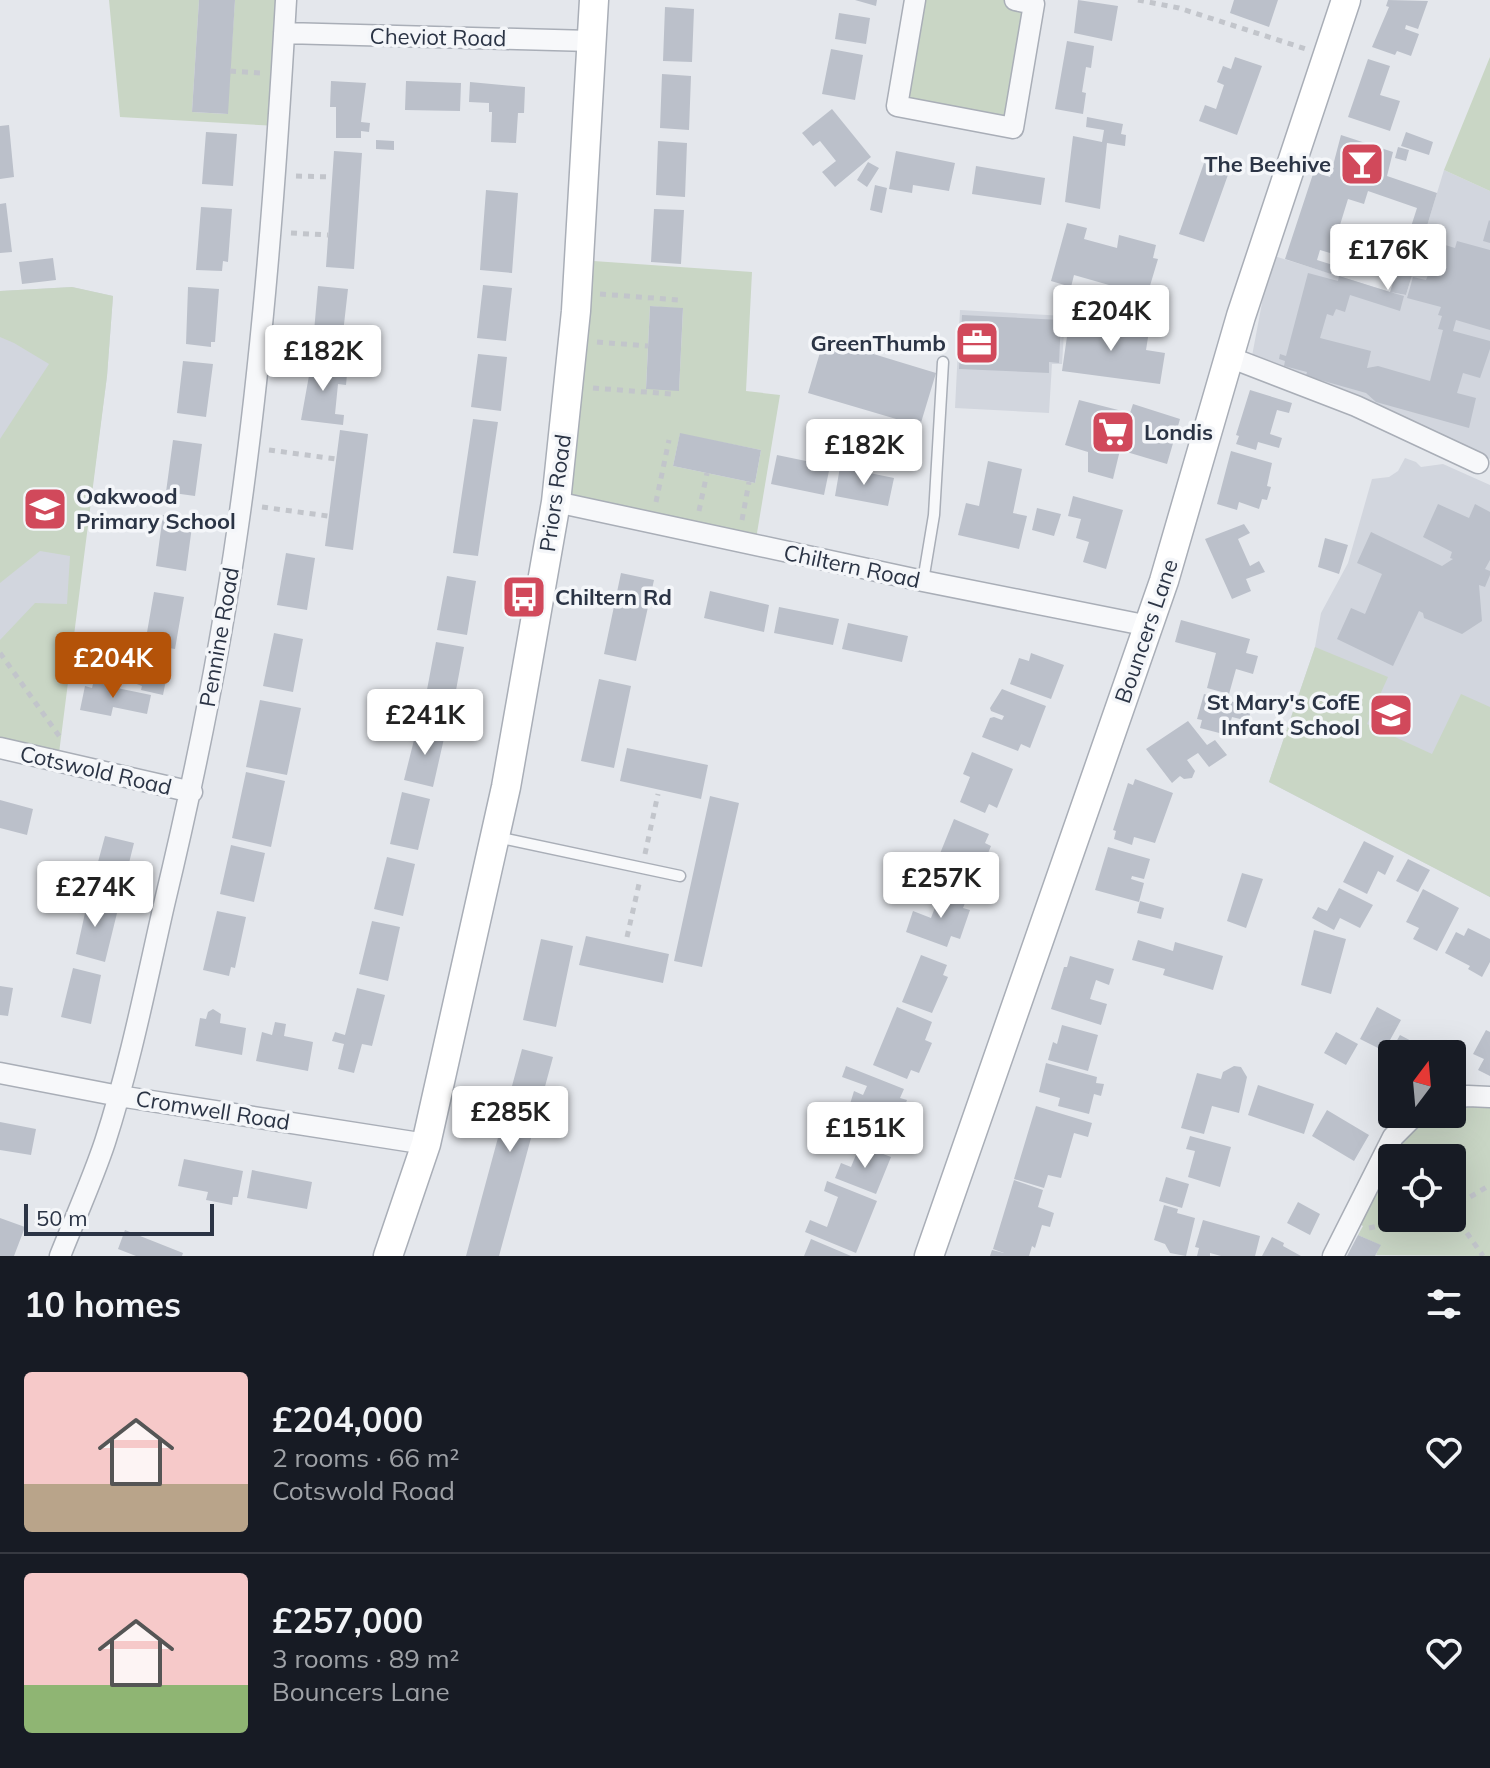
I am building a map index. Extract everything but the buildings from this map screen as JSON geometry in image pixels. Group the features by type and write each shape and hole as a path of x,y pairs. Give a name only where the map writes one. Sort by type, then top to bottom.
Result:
{"street":[{"name":"Pennine Road","path":"60,1256 104,1146 119,1096 192,792 215,667 248,448 275,175 286,0"},
{"name":"Priors Road","path":"388,1256 426,1144 495,836 556,502 577,292 594,0"},
{"path":"915,0 897,106 1013,128 1034,4 1015,0"},
{"name":"Bouncers Lane","path":"929,1256 1149,626 1229,357 1346,0"},
{"name":"Cheviot Road","path":"284,33 591,41"},
{"path":"1229,357 1356,406 1478,463"},
{"name":"Chiltern Road","path":"556,502 1149,626"},
{"name":"Cotswold Road","path":"0,748 192,792"},
{"name":"Cromwell Road","path":"0,1073 119,1096 426,1144"},
{"path":"1466,1096 1490,1097"},
{"path":"1333,1256 1393,1137 1402,1128"}],"lane":[{"path":"923,581 934,515 943,362"},
{"path":"495,836 680,876"}],"path":[{"path":"1138,0 1179,8 1326,55"},
{"path":"230,71 282,75"},
{"path":"275,175 332,177"},
{"path":"270,231 328,235"},
{"path":"577,292 679,300"},
{"path":"573,341 648,346"},
{"path":"569,387 672,394"},
{"path":"652,523 669,440"},
{"path":"248,448 336,459"},
{"path":"695,532 707,473"},
{"path":"739,541 749,482"},
{"path":"241,504 328,516"},
{"path":"0,653 63,741 58,761"},
{"path":"1466,1199 1490,1185"},
{"path":"1349,1225 1362,1230 1378,1226"},
{"path":"1466,1232 1483,1256"}],"shaded area":[{"path":"1444,170 1490,191 1490,459 1363,401 1252,356 1271,255 1406,295"},
{"name":"Oakwood Primary School","path":"72,287 113,296 107,376 72,642 0,748 0,291"},
{"path":"960,310 1065,316 1062,364 1052,364 1049,413 955,408"},
{"name":"St Mary's CofE Infant School","path":"1405,458 1421,467 1443,464 1490,485 1490,897 1269,782 1315,647 1321,613 1348,563 1372,479 1389,477 1398,471"}],"green space":[{"path":"109,0 199,0 192,112 227,114 235,0 286,0 278,126 120,117"},
{"path":"915,0 1015,0 1034,4 1013,128 897,106"},
{"path":"1490,57 1490,191 1444,170"},
{"path":"579,260 752,272 746,391 780,395 755,545 556,502","holes":["650,306 683,309 679,390 646,388","680,434 761,450 755,483 673,466"]},
{"name":"Oakwood Primary School","path":"72,287 113,296 107,376 58,761 0,748 0,640 35,603 67,604 70,556 40,551 0,583 0,439 49,364 0,337 0,291"},
{"path":"1315,647 1388,677 1367,724 1432,754 1461,694 1490,707 1490,897 1269,782"},
{"path":"1490,1097 1490,1256 1376,1255 1380,1245 1358,1235 1363,1226 1352,1220 1378,1177 1378,1232 1466,1232 1466,1144 1398,1144 1408,1128 1466,1128 1466,1098"}],"place":[{"name":"The Beehive","path":"1362,164"},
{"name":"GreenThumb","path":"977,343"},
{"name":"Londis","path":"1113,432"},
{"name":"Oakwood Primary School","path":"45,509"},
{"name":"Chiltern Rd","path":"524,597"},
{"name":"St Mary's CofE Infant School","path":"1391,715"}]}
